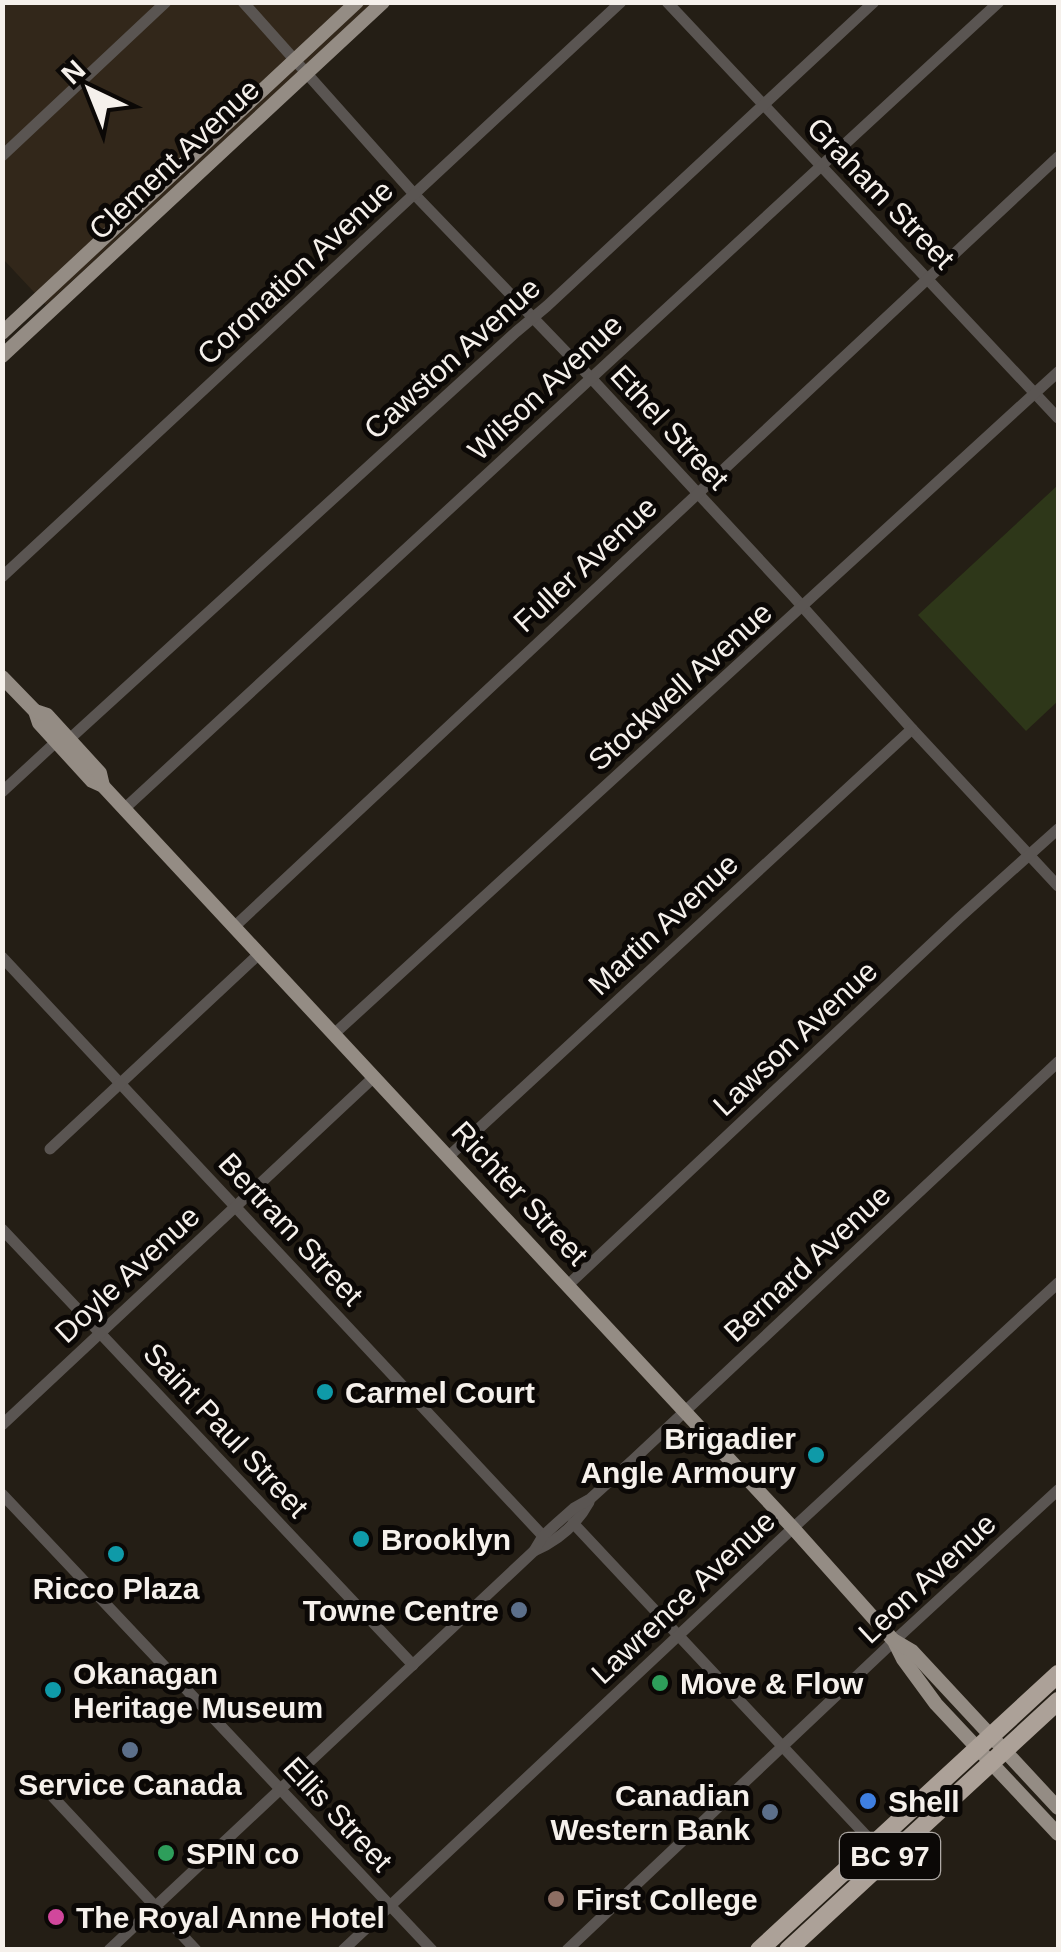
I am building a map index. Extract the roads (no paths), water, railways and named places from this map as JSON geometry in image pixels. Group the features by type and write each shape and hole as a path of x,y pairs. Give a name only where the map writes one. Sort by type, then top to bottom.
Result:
{"highway":[{"name":"BC 97","path":"759,1950 1058,1674"},
{"name":"BC 97","path":"788,1950 1058,1701"}],"main road":[{"name":"Clement Avenue","path":"2,332 357,2"},
{"name":"Clement Avenue","path":"2,356 383,2"},
{"name":"Richter Street","path":"2,677 34,711 38,723 62,743 92,781 124,808 894,1641 912,1651 1058,1834"},
{"name":"Richter Street","path":"999,1757 1058,1808"}],"street":[{"path":"2,156 166,2"},
{"name":"Ethel Street","path":"243,2 415,194 591,378 1058,886"},
{"name":"Coronation Avenue","path":"2,576 621,2"},
{"name":"Graham Street","path":"668,2 1058,418"},
{"name":"Cawston Avenue","path":"2,792 62,743 533,318 874,2"},
{"name":"Wilson Avenue","path":"124,808 999,2"},
{"name":"Fuller Avenue","path":"234,927 1058,157"},
{"name":"Stockwell Avenue","path":"334,1034 1058,372"},
{"name":"Martin Avenue","path":"448,1157 912,729"},
{"name":"Lawson Avenue","path":"568,1285 1058,829"},
{"path":"50,1150 259,954"},
{"name":"Bertram Street","path":"2,957 543,1536"},
{"name":"Bernard Avenue","path":"109,1950 534,1551 543,1536 574,1508 590,1500 686,1412 1058,1062"},
{"name":"Doyle Avenue","path":"2,1425 374,1077"},
{"name":"Saint Paul Street","path":"2,1229 413,1666"},
{"name":"Lawrence Avenue","path":"343,1950 1058,1284"},
{"name":"Leon Avenue","path":"567,1950 1058,1490"},
{"name":"Ellis Street","path":"2,1494 432,1950"},
{"name":"Bernard Avenue","path":"534,1551 550,1544 582,1515 590,1500"},
{"path":"573,1523 874,1844"},
{"path":"56,1800 196,1950"}],"place":[{"name":"Carmel Court","path":"325,1392"},
{"name":"Brigadier Angle Armoury","path":"816,1455"},
{"name":"Brooklyn","path":"361,1539"},
{"name":"Ricco Plaza","path":"116,1554"},
{"name":"Towne Centre","path":"519,1610"},
{"name":"Move & Flow","path":"660,1683"},
{"name":"Okanagan Heritage Museum","path":"53,1690"},
{"name":"Service Canada","path":"130,1750"},
{"name":"Shell","path":"868,1801"},
{"name":"Canadian Western Bank","path":"770,1812"},
{"name":"SPIN co","path":"166,1853"},
{"name":"First College","path":"556,1899"},
{"name":"The Royal Anne Hotel","path":"56,1917"}]}
